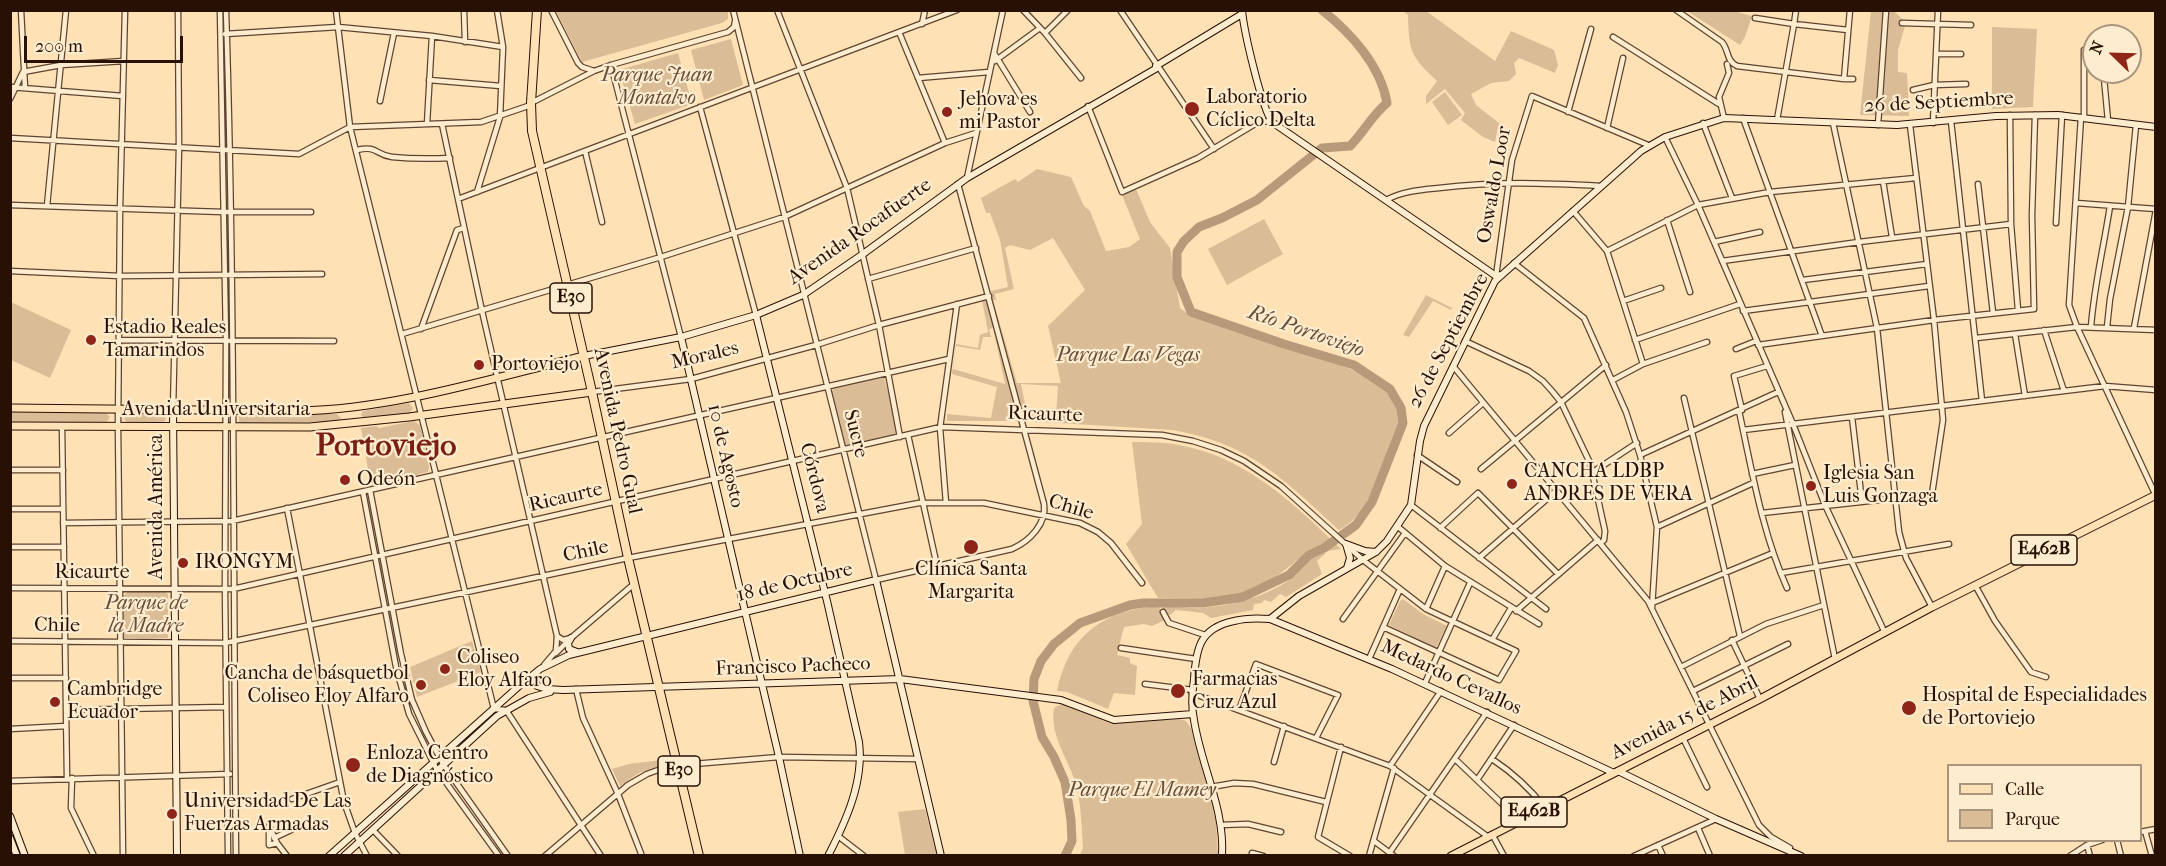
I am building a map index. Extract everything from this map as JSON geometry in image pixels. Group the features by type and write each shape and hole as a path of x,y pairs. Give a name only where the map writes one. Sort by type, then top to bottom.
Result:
{"highway":[{"name":"Avenida Pedro Gual","path":"537,10 531,123 615,502 699,855"}],"main road":[{"name":"Avenida Rocafuerte","path":"417,396 584,356"},
{"name":"Morales","path":"422,415 592,392"},
{"name":"Avenida Universitaria","path":"10,408 347,409 417,396"},
{"name":"Avenida Universitaria","path":"10,426 330,426 422,415"},
{"name":"E462B","path":"1932,607 2155,495"},
{"name":"Avenida 15 de Abril","path":"1451,855 1760,699 1932,607"}],"street":[{"path":"21,10 25,88"},
{"path":"47,206 66,10"},
{"path":"123,855 118,410 125,10"},
{"path":"173,410 179,147 178,10"},
{"path":"220,10 226,340 230,410"},
{"path":"226,10 233,340 230,427 236,855"},
{"path":"336,10 350,127 494,709 506,710"},
{"path":"464,10 465,42"},
{"path":"477,192 500,117 502,47 497,10"},
{"path":"551,10 578,63 594,71"},
{"name":"Sucre","path":"733,10 876,580 941,855"},
{"path":"777,10 847,188 879,325 900,437"},
{"path":"922,24 924,10"},
{"path":"458,199 957,10"},
{"path":"967,178 1003,10"},
{"path":"1023,10 1045,33 1081,78"},
{"path":"1045,33 1068,10"},
{"path":"1120,10 1214,149"},
{"path":"1676,10 1722,42 1733,64 1785,73 1853,79"},
{"path":"1777,120 1796,10"},
{"path":"1844,79 1850,10"},
{"path":"1878,125 1886,10"},
{"path":"1933,123 1938,10"},
{"path":"1242,14 1272,122 1497,277"},
{"name":"Avenida Rocafuerte","path":"584,356 681,337 756,315 803,295 967,178 1158,67 1242,14"},
{"path":"1755,18 1848,30"},
{"path":"10,138 299,154 350,127 481,122 500,117 610,65 728,32 734,27 735,20"},
{"path":"1902,23 1971,26"},
{"path":"220,34 339,27 432,36 502,47"},
{"path":"991,65 1040,28"},
{"path":"1591,29 1568,111 1648,146"},
{"path":"728,32 740,38"},
{"path":"899,32 945,143"},
{"path":"380,101 394,33"},
{"path":"427,124 432,36"},
{"path":"1613,37 1719,104"},
{"path":"993,53 1030,112"},
{"path":"1936,54 1961,54"},
{"path":"1606,128 1623,58"},
{"path":"10,99 14,87 24,72 61,64 124,61"},
{"path":"1724,118 1719,104 1721,90 1729,74 1727,64"},
{"name":"10 de Agosto","path":"610,65 630,134 681,337 763,685 800,855"},
{"path":"918,78 989,72"},
{"path":"429,80 501,86"},
{"path":"1913,90 1934,85 1966,84"},
{"path":"2083,84 2070,310 2155,495"},
{"path":"2105,84 2108,121"},
{"path":"14,87 123,96"},
{"name":"Oswaldo Loor","path":"1497,277 1516,140 1532,96 1568,111"},
{"path":"1088,106 1122,192 1168,173 1260,121 1272,122"},
{"name":"Córdova","path":"700,107 767,358 847,682 859,742 861,759 856,788 838,836 828,855"},
{"path":"2010,115 2011,224 2018,310"},
{"name":"26 de Septiembre","path":"1270,619 1299,596 1376,552 1397,526 1411,505 1424,426 1497,277 1648,146 1703,123 1724,118 1910,125 2010,115 2062,115 2156,127"},
{"path":"1736,349 1757,343 2034,309 2032,216 2035,115"},
{"path":"2056,223 2062,115"},
{"path":"1743,118 1822,336"},
{"path":"1951,121 1983,401"},
{"path":"1703,123 1732,198"},
{"path":"1833,123 1877,328 1899,532 1904,552 1932,607"},
{"path":"442,124 556,636 557,647 553,656"},
{"path":"2107,327 2110,299 2128,207 2136,124"},
{"path":"1762,513 1932,494 1942,429 1941,406 1934,320 1910,125"},
{"path":"402,334 661,257 784,217 945,143 976,133"},
{"path":"1665,137 1714,242 1825,505 1885,633"},
{"path":"357,150 369,147 391,157 450,158"},
{"path":"585,151 602,222"},
{"path":"1606,251 1698,206 1770,192 1916,178"},
{"path":"1883,181 1892,237"},
{"path":"1386,200 1400,193 1509,182 1601,186"},
{"path":"958,184 1045,514"},
{"path":"1978,184 1993,313"},
{"path":"2076,203 2156,209 2134,328"},
{"path":"10,206 311,212"},
{"path":"2091,327 2094,293 2110,206"},
{"path":"1573,211 1606,251 1643,364"},
{"path":"1667,220 1690,292"},
{"path":"1722,261 1892,237 2011,224"},
{"path":"421,329 457,230 464,228"},
{"path":"1714,242 1760,232"},
{"path":"868,279 976,248"},
{"path":"1514,263 1581,315 1590,329 1613,380 1640,455 1657,527 1650,604"},
{"path":"1803,280 1927,264"},
{"path":"10,271 120,276 322,274"},
{"path":"1743,311 1929,286"},
{"path":"1623,301 1661,288"},
{"name":"Morales","path":"592,392 691,379 989,296"},
{"path":"946,502 941,427 957,304"},
{"path":"1635,340 1740,304"},
{"path":"1976,338 2077,327 2156,330"},
{"path":"2044,330 2064,391"},
{"path":"2015,334 2025,396"},
{"path":"119,340 334,341"},
{"path":"1465,341 1534,374 1561,402 1593,472 1605,531 1604,540 1514,609 1492,640"},
{"path":"1613,380 1643,364 1707,342"},
{"path":"63,523 232,521 949,359"},
{"path":"1481,469 1606,365"},
{"path":"1452,366 1650,604 1759,825 1771,837 1802,855"},
{"path":"1767,366 1734,376 1753,483 1773,553 1787,588"},
{"path":"1743,430 2105,386 2156,390"},
{"path":"1640,455 1778,392"},
{"path":"1684,398 1740,636"},
{"path":"1449,433 1483,403"},
{"name":"Avenida América","path":"173,410 177,855"},
{"path":"1852,417 1862,502"},
{"path":"1790,424 1795,465 1835,659"},
{"path":"62,426 66,726 71,808 94,855"},
{"path":"228,855 225,520 230,427"},
{"name":"Ricaurte","path":"10,588 233,589 941,427 1162,435 1193,441 1227,453 1257,469 1281,486 1363,560 1426,609 1516,651 1499,680 1439,653"},
{"path":"908,435 937,566"},
{"path":"1593,472 1636,443"},
{"path":"1418,454 1458,482"},
{"path":"1752,474 1795,465"},
{"path":"10,470 63,470"},
{"path":"1657,527 1753,483"},
{"path":"370,490 412,700 438,764 508,855"},
{"path":"1479,558 1556,491"},
{"path":"363,492 404,700 416,730 499,855"},
{"path":"1440,528 1478,493 1558,574"},
{"name":"Chile","path":"10,641 225,643 727,538 923,502 984,503 1075,521 1098,532 1117,548 1142,583"},
{"path":"1411,505 1546,609"},
{"path":"287,508 344,802 355,833 367,855"},
{"path":"10,509 63,509"},
{"name":"18 de Octubre","path":"438,764 494,709 540,669 561,658 647,635 1017,547 1032,535 1045,514"},
{"path":"1397,526 1445,566 1539,624"},
{"path":"1343,619 1405,533"},
{"path":"1346,544 1365,551 1376,552"},
{"path":"1346,544 1350,558 1347,568"},
{"path":"1781,573 1949,544"},
{"path":"10,547 64,547"},
{"path":"1650,604 1773,553"},
{"path":"1426,609 1445,566"},
{"path":"1425,683 1470,583"},
{"path":"563,690 537,686 535,678 540,669 571,638 634,584"},
{"path":"1975,585 1995,621 2031,672 2046,677"},
{"path":"1369,658 1400,589"},
{"path":"1681,667 1740,636 1781,618 1824,605"},
{"path":"1164,612 1169,624 1205,635"},
{"path":"1222,855 1221,825 1193,714 1196,659 1205,635 1213,627 1250,618 1270,619"},
{"name":"Medardo Cevallos","path":"1270,619 1369,658 1751,835 1802,855"},
{"path":"1383,627 1439,653"},
{"path":"556,636 563,640 571,638"},
{"path":"571,638 568,643 569,648 577,653"},
{"path":"1732,640 1760,699"},
{"path":"1693,691 1788,644"},
{"path":"1121,648 1196,659"},
{"path":"1239,710 1256,664 1338,695 1316,738"},
{"path":"10,678 66,678"},
{"name":"Francisco Pacheco","path":"563,690 900,680 1061,700 1114,720 1193,714"},
{"path":"1145,684 1193,692 1392,767 1490,835 1504,855"},
{"path":"576,689 583,718 642,855"},
{"path":"329,855 497,716 529,698 563,690"},
{"path":"1369,855 1392,767 1442,691"},
{"path":"66,710 226,707"},
{"path":"506,710 601,855"},
{"path":"1374,841 1392,854 1487,712"},
{"path":"1477,780 1515,725"},
{"path":"10,729 66,726"},
{"path":"1274,762 1284,726"},
{"path":"1683,738 1707,787"},
{"path":"1341,747 1318,837 1350,855"},
{"path":"545,855 617,794 647,774 677,764 779,757 918,759"},
{"path":"1455,759 1519,820"},
{"path":"1492,759 1513,772 1529,787 1544,807"},
{"path":"344,855 373,830 438,764"},
{"path":"10,781 235,774"},
{"path":"292,799 340,782"},
{"path":"1212,787 1246,783 1326,802"},
{"path":"10,816 25,855"},
{"path":"1634,855 1716,819"},
{"path":"1221,825 1248,824 1281,832"},
{"path":"1751,835 1759,832 1759,825"},
{"path":"1698,828 1710,855"},
{"path":"2152,855 2143,832 2156,829"},
{"path":"286,855 276,841 291,830"},
{"path":"373,830 399,855"},
{"path":"838,836 864,855"},
{"path":"10,838 17,855"},
{"path":"2070,855 2096,842"},
{"path":"1658,845 1663,855"},
{"path":"2087,845 2091,855"},
{"path":"552,850 555,855"},
{"path":"1252,855 1252,853 1263,855"}],"green space":[{"path":"556,11 728,11 728,19 722,23 582,62"},
{"path":"1403,11 1426,11 1495,61 1511,31 1554,50 1558,65 1555,73 1519,58 1514,63 1516,74 1509,81 1491,83 1471,94 1476,105 1499,123 1495,142 1483,137 1461,120 1465,113 1445,89 1426,104 1426,96 1437,81 1416,59 1410,45 1408,15"},
{"path":"1687,11 1734,11 1752,16 1740,45"},
{"path":"1871,11 1894,11 1906,23 1898,50 1898,72 1907,73 1909,116 1860,115"},
{"path":"1992,27 2037,29 2033,107 1992,109"},
{"path":"731,39 743,85 704,100 691,50"},
{"name":"Parque Juan Montalvo","path":"678,53 692,104 635,124 619,70"},
{"path":"1445,92 1462,115 1448,125 1432,102"},
{"name":"Parque Las Vegas","path":"1037,169 1071,177 1084,206 1090,211 1106,251 1129,247 1140,239 1122,195 1136,189 1150,222 1170,248 1180,308 1204,321 1350,369 1383,387 1394,398 1399,411 1399,423 1373,490 1356,517 1339,530 1264,466 1223,444 1199,436 1172,430 1026,421 947,421 947,414 991,418 997,387 952,374 956,344 978,348 980,335 988,332 982,300 992,298 991,291 1008,287 1000,240 990,213 986,213 981,198 1015,179 1018,182","holes":["1053,238 1085,290 1048,326 1061,383 1017,383 993,300 996,300 995,294 1014,289 1005,248 1010,245 1030,250","993,328 1005,384 953,369 956,346 980,350 983,337 991,337 989,329","1021,384 1058,386 1056,416 1027,413"]},
{"path":"1264,219 1283,254 1227,285 1208,249"},
{"path":"1426,295 1452,308 1451,310 1433,301 1409,337 1403,335"},
{"path":"11,302 71,330 50,378 11,360"},
{"path":"884,377 894,416 896,435 844,445 831,391 835,388"},
{"path":"409,403 413,408 410,413 364,418 361,415 363,411"},
{"path":"12,410 106,413 110,417 106,423 11,422"},
{"path":"127,413 163,413 166,419 162,424 128,423 124,419"},
{"path":"243,414 337,414 341,418 338,422 239,423 239,416"},
{"path":"414,421 420,425 429,467 428,472 377,485 370,481 361,428 376,426 379,428"},
{"path":"1132,442 1179,445 1226,460 1267,484 1341,549 1321,552 1326,553 1317,561 1322,574 1286,597 1280,594 1271,602 1264,600 1262,603 1254,604 1253,610 1211,618 1203,613 1176,610 1168,614 1163,606 1213,607 1247,600 1268,592 1290,579 1301,564 1318,552 1305,554 1272,580 1242,595 1219,599 1158,598 1126,544 1142,524"},
{"name":"Parque de la Madre","path":"128,592 165,592 168,594 168,638 124,638 123,596"},
{"path":"1403,599 1423,614 1447,626 1436,648 1389,625"},
{"path":"1158,606 1167,619 1152,626 1144,624 1124,627 1117,655 1130,658 1130,663 1137,666 1135,695 1114,693 1108,709 1067,692 1057,691 1070,655 1091,629 1121,613"},
{"name":"Coliseo Eloy Alfaro","path":"472,641 481,672 417,697 410,667"},
{"name":"Parque El Mamey","path":"1061,704 1110,723 1179,719 1186,721 1191,728 1216,818 1218,855 1080,855 1083,848 1078,792 1058,740 1053,719 1054,708"},
{"path":"669,759 668,762 639,773 620,786 612,769 629,764"},
{"path":"925,809 937,855 905,855 898,812"}],"waterway":[{"name":"Río Portoviejo","path":"1065,856 1072,841 1065,782 1042,737 1033,701 1034,679 1041,661 1054,644 1080,623 1130,605 1203,603 1243,597 1289,575 1309,555 1324,548 1356,525 1372,502 1403,423 1401,408 1390,389 1354,365 1191,312 1177,277 1177,252 1184,241 1199,227 1257,200 1322,148 1350,146 1387,103 1384,89 1363,51 1344,29 1322,10"}],"place":[{"name":"Laboratorio Cíclico Delta","path":"1192,109"},
{"name":"Jehova es mi Pastor","path":"947,112"},
{"name":"Estadio Reales Tamarindos","path":"91,340"},
{"name":"Portoviejo","path":"479,365"},
{"name":"Odeón","path":"345,480"},
{"name":"CANCHA LDBP ANDRES DE VERA","path":"1512,484"},
{"name":"Iglesia San Luis Gonzaga","path":"1811,486"},
{"name":"Clínica Santa Margarita","path":"971,547"},
{"name":"IRONGYM","path":"183,563"},
{"name":"Coliseo Eloy Alfaro","path":"445,669"},
{"name":"Cancha de básquetbol Coliseo Eloy Alfaro","path":"421,685"},
{"name":"Farmacias Cruz Azul","path":"1178,691"},
{"name":"Cambridge Ecuador","path":"55,702"},
{"name":"Hospital de Especialidades de Portoviejo","path":"1909,708"},
{"name":"Enloza Centro de Diagnóstico","path":"353,765"},
{"name":"Universidad De Las Fuerzas Armadas","path":"172,814"}],"district":[{"name":"Portoviejo","path":"386,447"}]}
